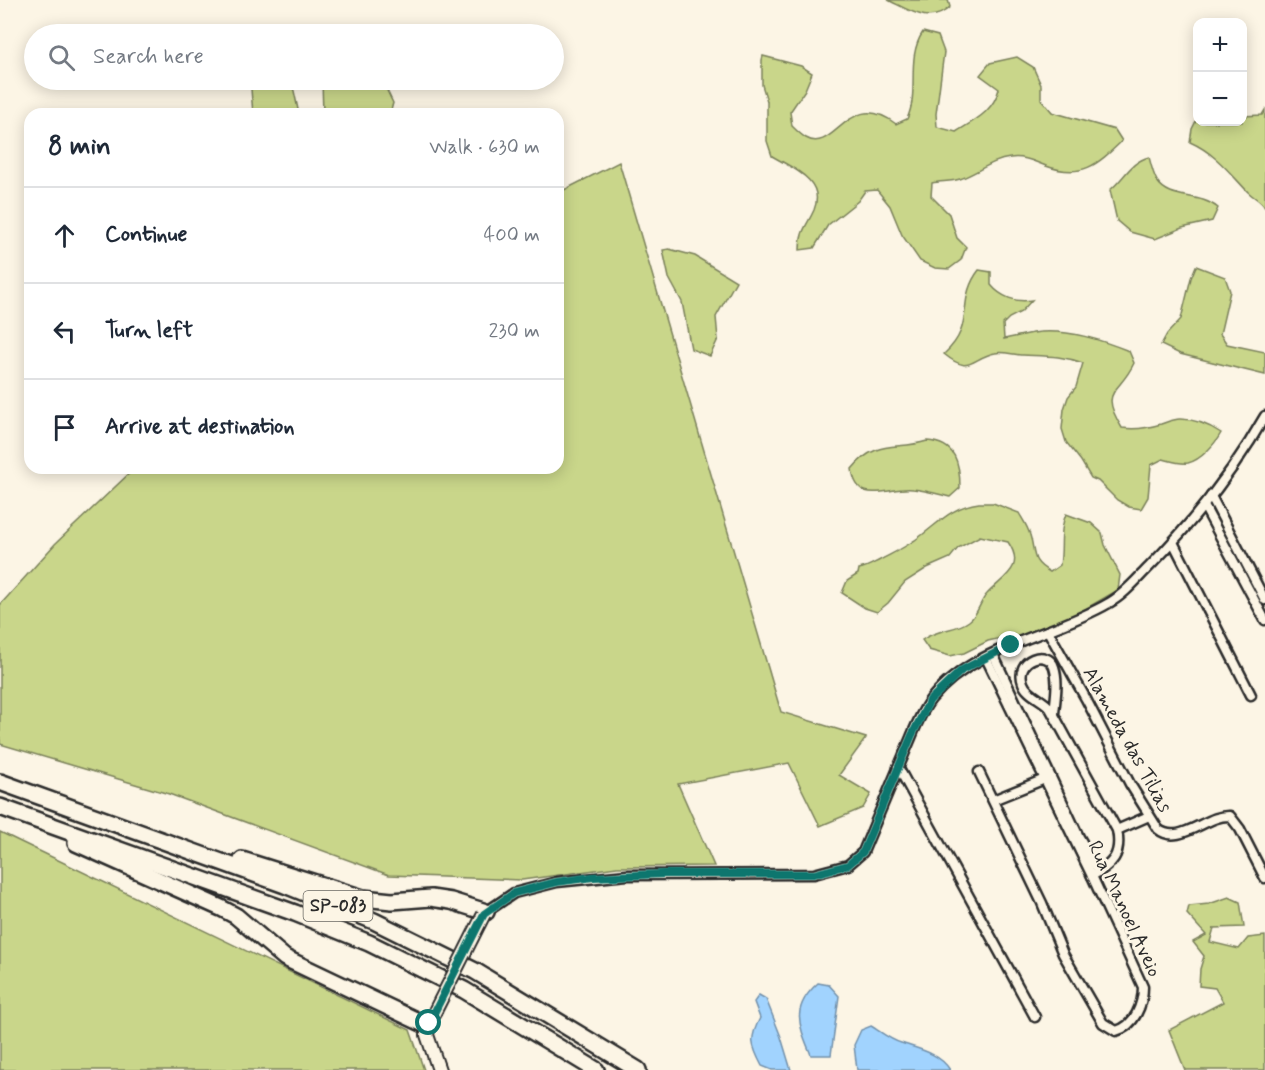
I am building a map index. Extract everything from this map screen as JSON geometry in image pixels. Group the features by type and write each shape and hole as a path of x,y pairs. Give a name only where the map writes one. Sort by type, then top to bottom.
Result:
{"highway":[{"name":"SP-083","path":"0,782 285,885 374,921 475,971 638,1070"},
{"path":"0,807 34,825 221,908 236,916 285,958 428,1024"},
{"name":"SP-083","path":"0,807 295,913 369,943 464,990 596,1070"},
{"path":"112,823 254,863 363,898 392,900 431,898 451,901 485,913"}],"main road":[{"path":"439,1070 429,1043 428,1024 485,913"}],"street":[{"path":"485,913 514,893 527,888 593,877 663,874 814,874 848,865 863,852 898,767 930,700 962,670 1011,645 1111,602 1173,542 1191,518 1204,506 1254,436 1265,416"},
{"path":"1211,496 1265,600"},
{"path":"1204,506 1265,620"},
{"path":"1173,542 1251,695"},
{"name":"Alameda das Tilias","path":"1048,631 1130,784 1160,831 1168,834 1184,832 1216,818 1230,816 1240,829 1265,878"},
{"path":"989,656 1095,874 1114,861 1118,850 1117,830 1053,714 1044,701 1024,687 1021,670 1028,661 1043,658 1052,662 1054,666 1056,686 1053,714"},
{"name":"Rua Manoel Aveio","path":"979,772 1042,903 1063,954 1103,1023 1116,1030 1124,1029 1134,1018 1143,998 1143,987 1095,874 1045,779 989,656"},
{"path":"898,767 1035,1017"},
{"path":"993,800 1045,779"},
{"path":"1117,830 1149,816"}],"green space":[{"path":"888,0 948,0 950,7 942,13 927,16 912,12"},
{"path":"923,32 938,36 944,52 936,114 937,127 956,132 988,110 999,89 980,75 990,63 1017,57 1033,67 1041,85 1041,99 1052,112 1115,130 1122,141 1105,157 1079,170 1059,170 1024,158 1010,158 997,161 960,179 932,183 931,196 949,214 957,238 966,247 961,260 949,269 935,268 920,261 902,235 890,206 877,190 865,191 858,201 828,225 814,248 800,250 803,233 814,210 815,191 805,176 772,156 767,141 767,101 762,85 763,56 801,66 812,73 805,90 790,112 792,126 806,138 816,141 826,138 854,117 866,113 880,115 896,124 907,119 911,108 915,53"},
{"path":"251,90 294,90 298,108 253,108"},
{"path":"322,90 387,90 393,103 392,108 323,108"},
{"path":"1265,110 1265,208 1215,158 1190,142 1194,126 1247,126 1247,116 1262,115"},
{"path":"1149,157 1157,181 1163,187 1177,194 1210,203 1218,208 1212,221 1182,228 1155,239 1130,232 1117,221 1110,190 1132,166"},
{"path":"619,162 781,712 866,738 839,775 871,794 863,808 820,826 789,763 678,784 714,866 617,867 522,880 389,875 169,794 0,744 0,605 55,544 129,474 564,474 564,190"},
{"path":"669,249 695,256 736,281 716,317 718,339 710,356 691,349 682,302 669,278 663,250"},
{"path":"1196,266 1225,277 1230,291 1220,334 1227,344 1265,352 1265,375 1180,354 1161,345 1167,334 1181,319"},
{"path":"979,270 991,272 991,285 1004,296 1020,301 1032,300 1021,312 1003,324 1004,339 1041,332 1075,334 1129,351 1134,363 1111,399 1115,415 1122,428 1142,428 1175,419 1191,420 1221,433 1215,442 1203,455 1188,463 1163,459 1151,465 1148,497 1141,509 1129,507 1117,500 1098,481 1091,478 1066,442 1062,429 1064,409 1068,397 1076,387 1083,363 1060,357 998,353 987,355 965,365 944,354 960,333 968,292"},
{"path":"927,441 950,450 957,463 960,488 950,497 913,489 867,492 855,481 852,469 870,453 887,447"},
{"path":"993,503 1019,513 1029,532 1036,560 1050,572 1060,565 1066,514 1091,523 1102,533 1105,545 1120,575 1118,590 1040,632 988,641 964,653 950,656 929,650 922,640 935,633 964,624 972,618 985,597 1011,571 1014,565 1013,551 1008,542 980,536 958,548 950,558 927,568 905,582 888,603 877,612 865,608 842,593 847,581 858,574 859,569 904,547 951,513 968,505"},
{"path":"0,832 410,1030 424,1070 0,1070"},
{"path":"1229,897 1240,902 1244,927 1214,928 1210,942 1239,949 1248,938 1265,936 1265,1070 1185,1070 1169,1030 1223,1002 1215,988 1199,986 1200,969 1204,956 1193,942 1206,935 1187,914 1189,906 1209,904"}],"water":[{"path":"818,983 829,985 839,996 831,1055 811,1055 801,1026 800,1009 803,1001"},
{"path":"759,995 766,999 791,1070 772,1070 762,1066 756,1053 753,1037 760,1018 754,1002"},
{"path":"871,1026 893,1040 941,1059 950,1070 857,1070 854,1045 861,1030"}],"route":[{"path":"429,1023 484,914 514,893 527,888 593,877 627,875 814,874 848,865 863,852 912,735 930,700 962,670 1011,645"}]}
